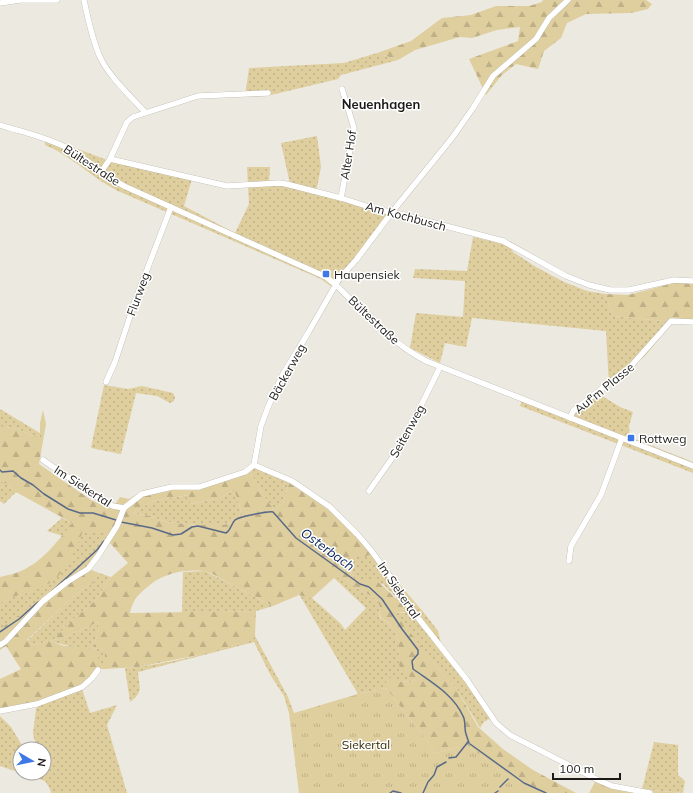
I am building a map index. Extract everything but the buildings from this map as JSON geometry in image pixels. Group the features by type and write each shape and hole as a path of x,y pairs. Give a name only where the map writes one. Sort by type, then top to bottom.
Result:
{"street":[{"path":"0,3 20,0 57,0"},
{"path":"84,0 88,19 100,57 109,71 145,112"},
{"path":"336,285 392,212 452,138 474,108 494,76 536,39 549,18 568,0"},
{"name":"Alter Hof","path":"341,198 354,128 342,89"},
{"path":"101,172 110,159 127,122 133,117 198,96 268,93"},
{"name":"Bültestraße","path":"0,125 58,143 124,186 320,274 336,285 394,340 413,354 440,368 693,466"},
{"name":"Am Kochbusch","path":"110,159 227,186 279,183 341,198 379,210 504,241 566,276 589,285 610,290 629,290 674,280 693,281"},
{"name":"Flurweg","path":"106,382 171,207"},
{"name":"Bäckerweg","path":"254,465 261,426 277,387 283,374 336,285"},
{"name":"Auf'm Plasse","path":"570,418 573,411 632,366 671,320 693,322"},
{"name":"Seitenweg","path":"369,491 402,444 440,368"},
{"path":"569,561 571,546 601,495 622,438"},
{"name":"Im Siekertal","path":"43,460 106,503 124,508"},
{"name":"Im Siekertal","path":"0,646 43,601 67,582 88,569 98,556 119,520 124,508 142,494 172,487 199,487 245,472 254,465 292,481 330,507 357,534 389,575 411,609 467,680 496,723 510,735 612,786 650,793"},
{"path":"0,711 38,704 82,688 98,670"}],"green space":[{"path":"543,0 646,0 652,4 648,9 631,13 586,14 567,23 561,38 544,51 538,69 516,64 502,75 486,95 469,59 518,41 520,27 497,30 472,38 460,37 415,50 398,60 377,53 411,41 442,18 471,15 496,6 529,6 542,2"},
{"path":"377,53 398,60 341,75 338,79 267,96 245,97 249,68 344,63"},
{"path":"317,136 321,167 316,192 389,212 336,290 321,279 118,191 99,180 64,155 45,145 46,137 107,160 192,179 184,206 235,233 249,204 247,167 270,167 269,182 290,184 281,143"},
{"path":"473,237 511,246 513,252 536,267 564,282 587,291 605,294 613,316 673,322 645,356 609,386 606,331 472,318 466,347 445,343 440,363 410,348 416,313 463,317 465,281 413,278 415,269 467,271"},
{"path":"674,283 693,283 693,324 613,316 605,294 628,295"},
{"path":"104,385 128,389 142,386 173,393 175,397 174,401 170,403 157,396 136,393 121,454 91,448"},
{"path":"599,394 620,407 633,412 629,426 630,437 693,462 693,473 520,406 523,397 571,417"},
{"path":"0,409 40,433 40,438 17,429 0,426"},
{"path":"43,410 46,424 39,464 91,500 112,509 120,497 129,499 144,490 170,486 200,486 248,468 262,493 274,510 283,503 289,483 330,510 357,537 370,554 365,557 353,557 347,561 355,582 368,579 373,580 382,585 395,598 401,597 412,612 395,613 442,673 456,688 478,727 503,749 533,770 576,793 546,793 527,783 510,778 467,745 436,753 386,688 386,676 405,682 412,682 415,679 405,674 400,667 396,634 390,625 381,618 378,602 344,578 334,578 312,598 299,595 273,606 206,572 183,571 163,577 151,584 138,596 133,603 130,613 256,611 255,636 252,640 203,654 138,667 105,669 105,650 93,648 99,629 98,622 59,640 54,639 72,620 95,601 111,577 128,563 110,543 114,531 83,531 70,562 54,581 30,592 9,598 0,603 0,577 21,571 36,563 55,544 72,523 16,492 0,481 0,426 17,429 40,438 40,423","holes":["234,489 244,520 222,525 197,525 167,522 150,516 133,513 153,501 188,495 190,504 220,498"]},
{"path":"251,464 270,472 289,483 283,503 274,510 262,493 248,468"},
{"path":"0,481 16,492 4,504 0,501"},
{"path":"234,489 244,520 222,525 197,525 167,522 150,516 133,513 153,501 189,495 191,504 220,498"},
{"path":"62,518 72,523 63,536 47,531"},
{"path":"83,531 115,531 110,543 89,569 0,629 0,603 9,598 30,592 77,544"},
{"path":"373,550 389,572 438,631 441,643 493,717 484,722 480,728 456,688 442,673 394,613 411,612 383,584 355,582 347,560 355,556 370,554"},
{"path":"89,569 99,573 92,584 80,591 27,640 35,645 52,640 65,646 90,649 98,654 99,669 82,689 0,713 0,679 21,669 6,646 0,650 0,629 34,604"},
{"path":"205,571 273,606 256,611 182,613 183,572"},
{"path":"99,573 111,577 95,601 72,620 54,639 59,640 98,622 99,629 93,648 105,650 105,669 99,669 95,654 88,649 63,645 52,640 35,645 27,641 64,605 80,591 92,584"},
{"path":"334,578 344,578 378,602 380,618 387,622 395,632 399,650 399,664 415,679 412,682 394,681 386,676 386,688 358,694 299,594 312,598 341,624 345,630 366,608"},
{"path":"255,636 288,697 294,713 289,713 284,696 271,676 254,642 138,672 140,689 137,695 130,702 125,668 157,664 189,657 251,640"},
{"name":"Siekertal","path":"386,688 436,753 467,745 510,778 527,783 546,793 299,793 289,713 294,713 358,694"},
{"path":"82,689 90,713 117,705 107,725 127,793 51,793 45,781 52,781 52,741 35,741 33,734 36,709 39,705"},
{"path":"0,716 11,727 19,741 12,741 12,770 0,766"},
{"path":"654,742 678,745 678,775 685,781 683,793 642,789"},
{"path":"596,780 619,787 683,793 589,793"}],"waterway":[{"path":"0,470 2,472 13,471 44,494 68,509 80,513 93,513 116,520"},
{"name":"Osterbach","path":"121,522 152,528 173,535 181,534 192,527 198,526 226,533 237,519 260,513 273,512 296,538 360,584 369,587 382,599 418,650 418,654 412,661 413,669 441,689 454,701 464,718 465,732 469,743"},
{"name":"Osterbach","path":"52,591 97,550 104,541"},
{"name":"Osterbach","path":"0,632 19,619 38,602"},
{"path":"449,758 456,757 468,742"},
{"name":"Osterbach","path":"470,744 524,783 546,793"},
{"path":"423,793 437,767 446,762"},
{"path":"500,787 508,779"},
{"path":"390,793 393,791 401,793"}],"place":[{"name":"Haupensiek","path":"326,274"},
{"name":"Rottweg","path":"631,438"}],"district":[{"name":"Neuenhagen","path":"381,104"}]}
